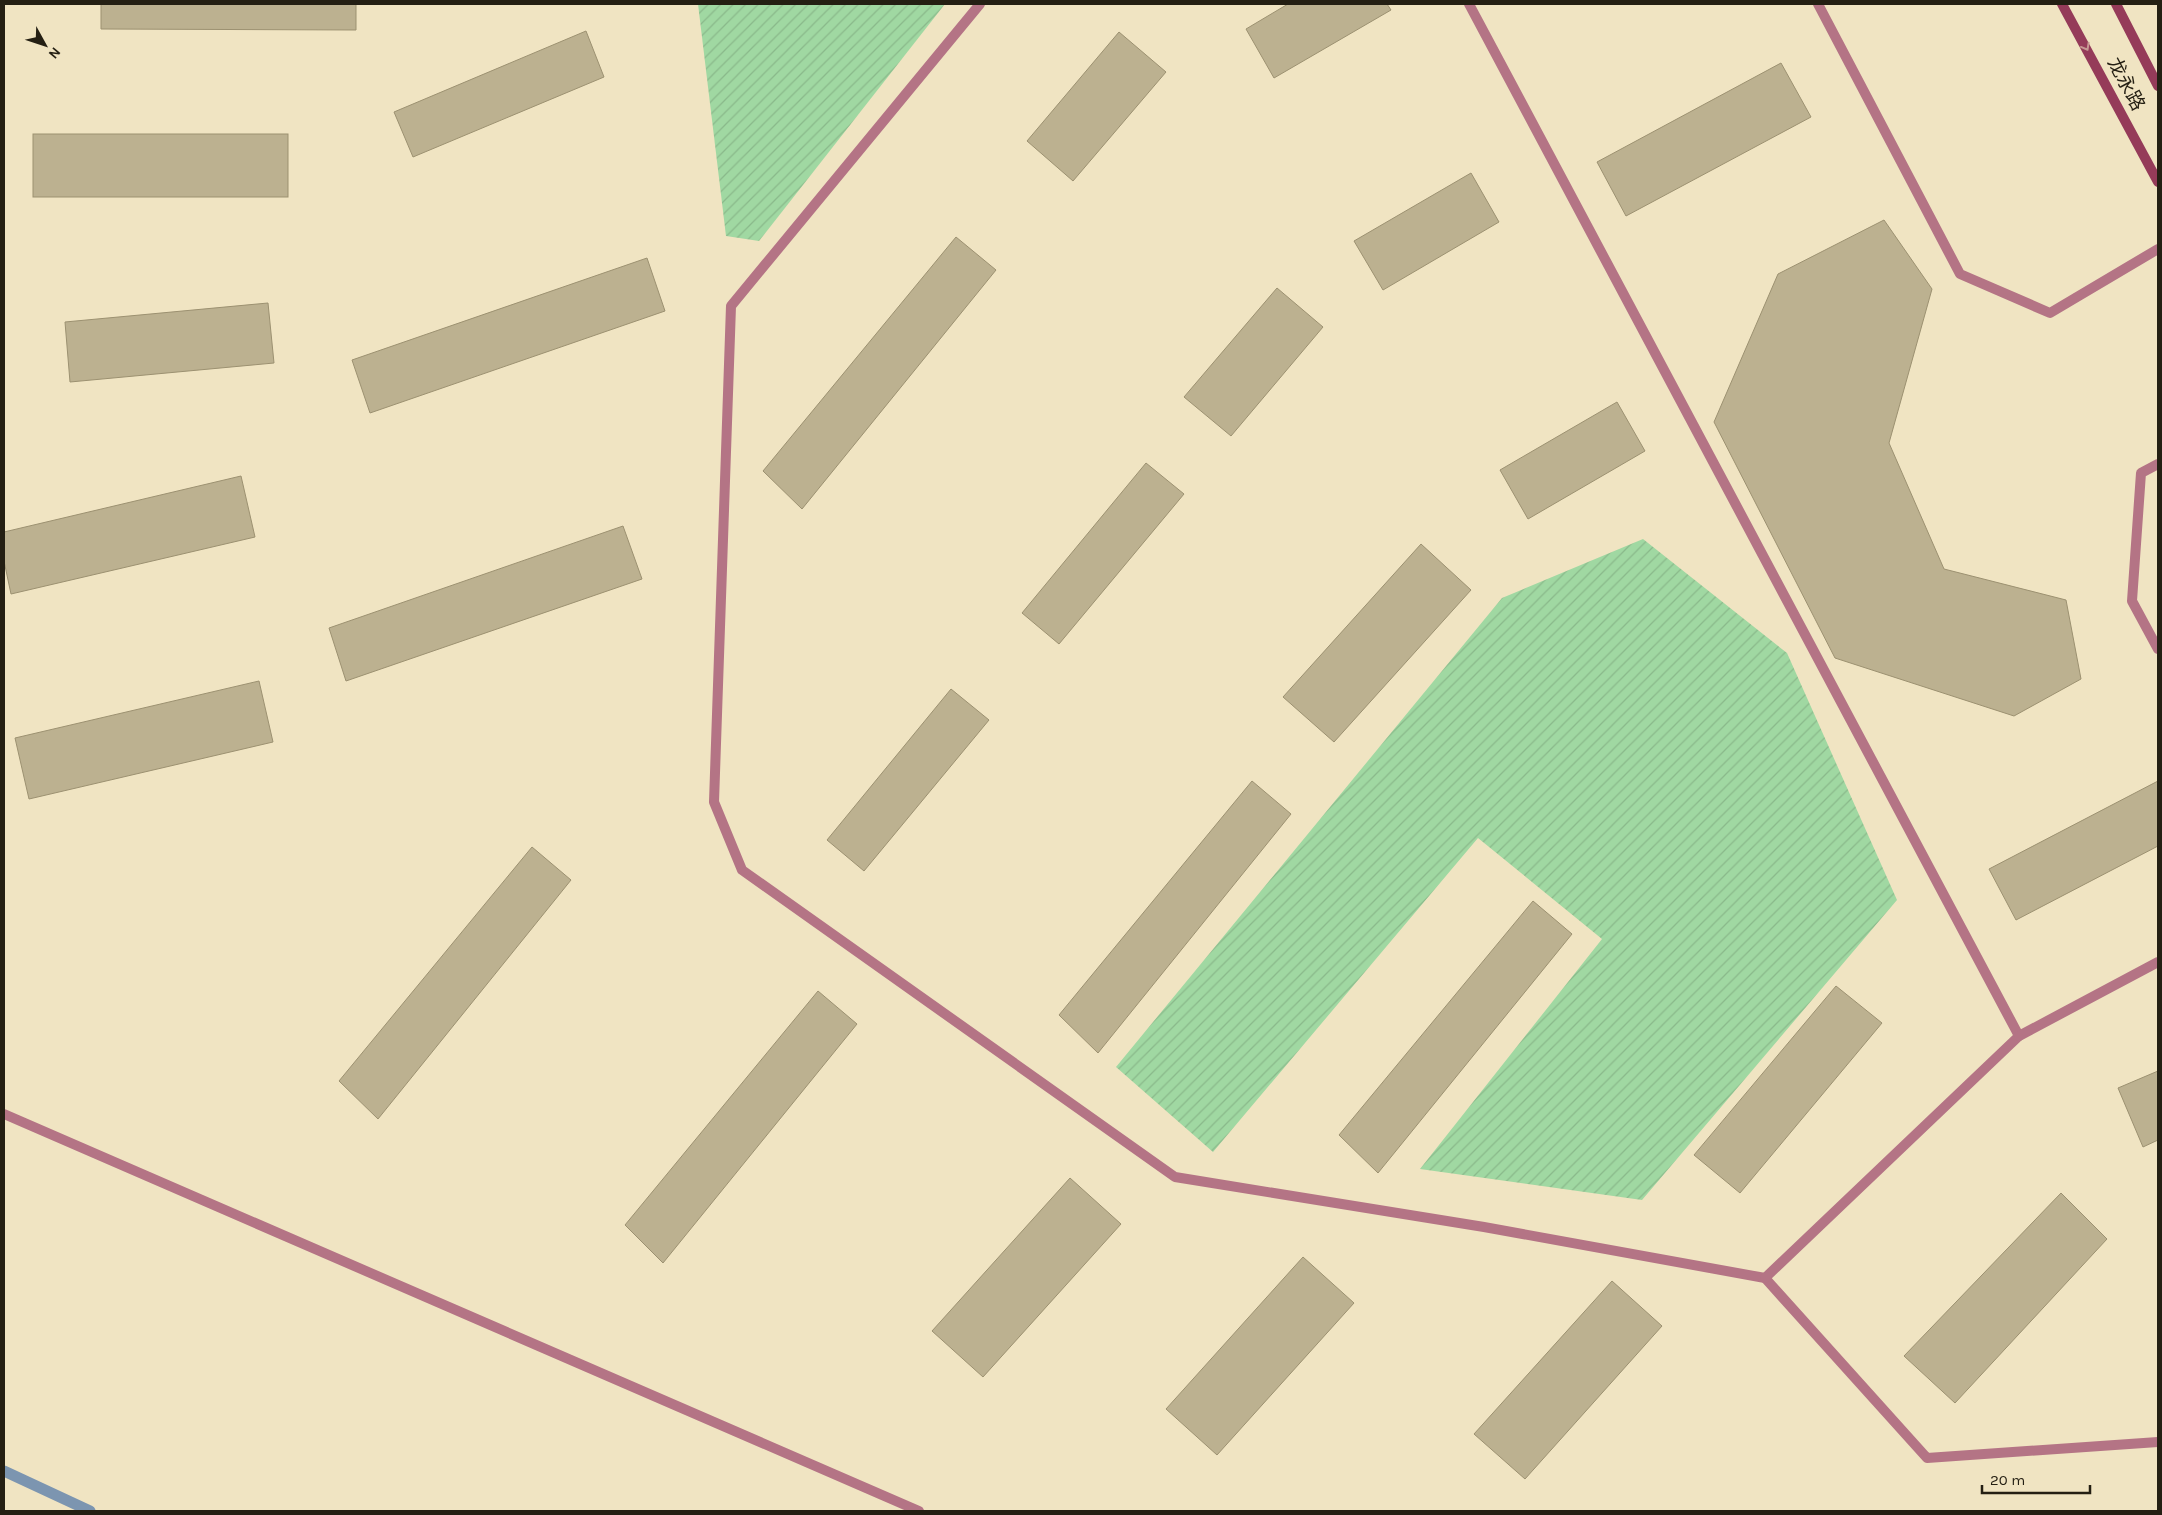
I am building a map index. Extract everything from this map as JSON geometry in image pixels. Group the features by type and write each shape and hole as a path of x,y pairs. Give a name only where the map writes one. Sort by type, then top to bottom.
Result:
{"main road":[{"name":"龙永路","path":"2062,4 2158,182"},
{"name":"龙永路","path":"2116,4 2158,86"}],"street":[{"path":"980,4 731,306 714,802 742,870 1175,1177 1484,1227 1766,1278 1928,1458 2158,1442"},
{"path":"1469,4 2019,1036"},
{"path":"1818,4 1960,274 2050,313 2158,249"},
{"path":"2158,464 2141,473 2132,602 2158,649"},
{"path":"1766,1278 2019,1036 2158,962"},
{"path":"4,1114 919,1511"}],"green space":[{"path":"698,4 945,4 759,241 726,236"},
{"path":"1643,539 1787,653 1897,900 1642,1200 1420,1169 1602,939 1478,838 1213,1152 1116,1067 1502,598"}],"building":[{"path":"101,4 356,4 356,30 101,29"},
{"path":"1288,4 1387,4 1391,10 1274,78 1246,29"},
{"path":"586,31 604,77 413,157 394,112"},
{"path":"1119,32 1166,72 1073,181 1027,141"},
{"path":"1781,63 1811,117 1626,216 1597,162"},
{"path":"33,134 288,134 288,197 33,197"},
{"path":"1471,173 1499,222 1383,290 1354,241"},
{"path":"1884,220 1932,289 1889,443 1944,569 2066,600 2081,679 2014,716 1835,658 1714,422 1778,274"},
{"path":"956,237 996,270 802,509 763,471"},
{"path":"647,258 665,311 370,413 352,360"},
{"path":"1277,288 1323,327 1231,436 1184,397"},
{"path":"268,303 274,363 70,382 65,322"},
{"path":"1617,402 1645,451 1528,519 1500,470"},
{"path":"1146,463 1184,494 1059,644 1022,613"},
{"path":"241,476 255,537 11,594 4,561 4,532"},
{"path":"623,526 642,579 346,681 329,628"},
{"path":"1421,544 1471,590 1334,742 1283,697"},
{"path":"259,681 273,742 29,799 15,738"},
{"path":"951,689 989,720 864,871 827,840"},
{"path":"1252,781 1291,814 1098,1053 1059,1015"},
{"path":"2158,781 2158,846 2016,920 1989,869"},
{"path":"532,847 571,880 378,1119 339,1081"},
{"path":"1533,901 1572,934 1378,1173 1339,1135"},
{"path":"1836,986 1882,1023 1740,1193 1694,1155"},
{"path":"818,991 857,1024 663,1263 625,1225"},
{"path":"2158,1071 2158,1140 2143,1147 2118,1088"},
{"path":"1070,1178 1121,1224 983,1377 932,1331"},
{"path":"2061,1193 2107,1239 1955,1403 1904,1356"},
{"path":"1303,1257 1354,1303 1217,1455 1166,1409"},
{"path":"1612,1281 1662,1326 1525,1479 1474,1434"}],"waterway":[{"path":"4,1471 90,1511"}]}
